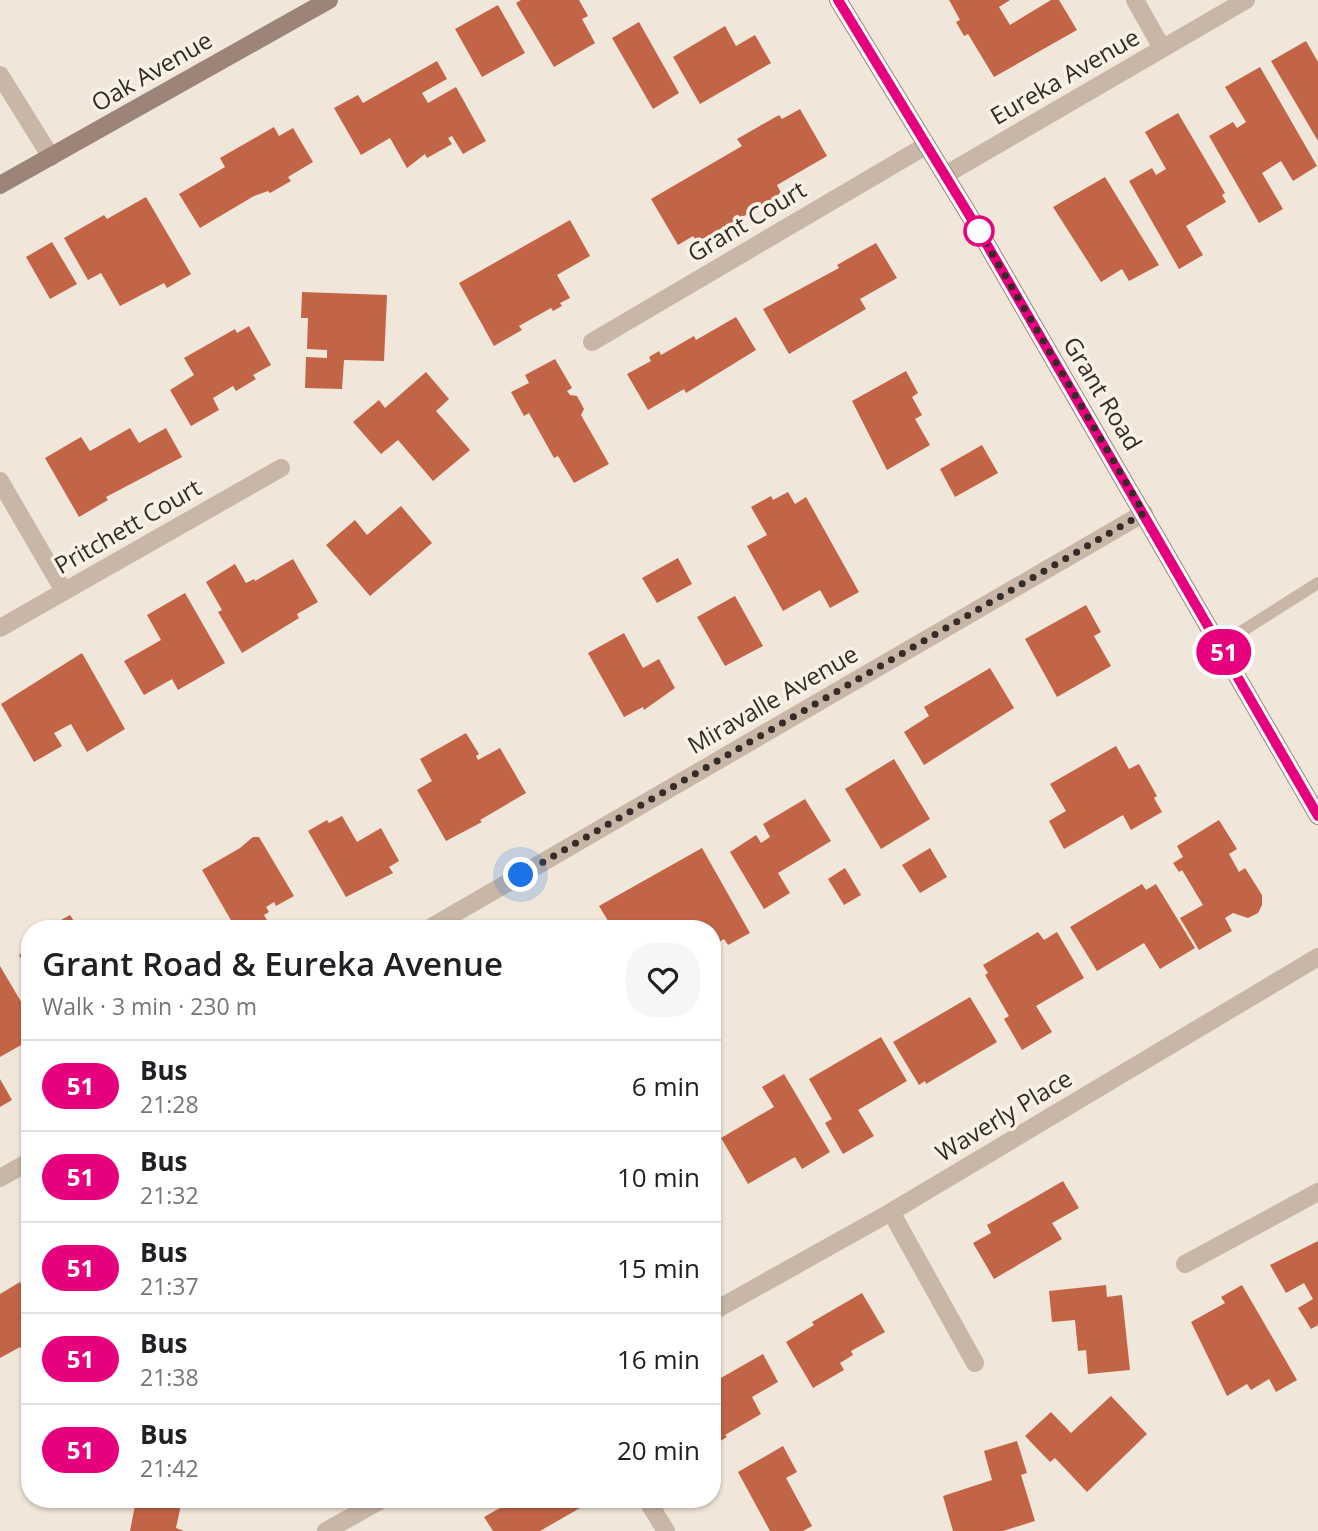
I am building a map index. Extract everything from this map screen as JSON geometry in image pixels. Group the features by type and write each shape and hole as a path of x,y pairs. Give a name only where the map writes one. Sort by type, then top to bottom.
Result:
{"main road":[{"name":"Oak Avenue","path":"0,186 329,0"},
{"name":"Grant Road","path":"838,0 945,175 1144,513 1318,816"}],"street":[{"path":"1135,0 1162,48"},
{"name":"Eureka Avenue","path":"945,175 1246,0"},
{"path":"0,75 51,157"},
{"name":"Grant Court","path":"592,342 927,145"},
{"name":"Pritchett Court","path":"0,628 281,468"},
{"path":"0,481 64,592"},
{"name":"Miravalle Avenue","path":"443,920 1144,513"},
{"name":"Waverly Place","path":"721,1307 891,1212 1318,957"},
{"path":"0,1178 21,1166"},
{"path":"1185,1264 1318,1192"},
{"path":"891,1212 975,1363"},
{"path":"326,1531 367,1508"},
{"path":"652,1508 666,1531"}],"lane":[{"path":"1220,645 1318,583"}],"building":[{"path":"521,0 579,0 588,16 582,19 595,43 554,67 516,3"},
{"path":"949,0 1010,0 999,7 1010,25 1051,0 1059,0 1077,30 994,77 968,34 964,36 956,22 960,20"},
{"path":"498,5 525,53 482,77 455,29"},
{"path":"639,22 679,93 653,109 612,38"},
{"path":"725,26 736,46 755,35 771,63 700,104 673,57"},
{"path":"1306,41 1318,62 1318,141 1271,61"},
{"path":"437,61 447,79 422,93 428,103 456,87 486,141 463,154 452,136 448,138 452,144 427,158 425,154 407,168 390,138 361,155 334,108 358,95 363,103"},
{"path":"1260,67 1317,166 1293,181 1281,161 1262,173 1283,209 1259,223 1209,136 1233,122 1237,128 1246,122 1225,87"},
{"path":"800,109 827,156 777,185 781,193 753,211 697,242 693,236 678,245 651,199 742,146 737,139 779,115 782,119"},
{"path":"1178,113 1225,193 1222,195 1226,202 1186,226 1203,255 1179,269 1129,181 1152,168 1156,175 1166,169 1145,132"},
{"path":"274,127 279,136 293,128 313,162 288,177 291,181 270,193 268,191 254,196 200,228 179,194 225,167 220,158"},
{"path":"1105,177 1159,265 1129,281 1122,269 1101,282 1053,207"},
{"path":"146,197 191,274 167,288 164,283 120,306 101,273 88,280 64,238 104,215 107,219"},
{"path":"570,220 590,256 557,275 570,298 560,303 562,306 553,311 551,308 519,326 522,330 494,346 459,283"},
{"path":"52,242 77,284 50,299 26,257"},
{"path":"876,243 897,278 860,299 866,309 789,354 763,309 839,268 837,265"},
{"path":"302,292 387,295 384,361 344,360 342,389 305,388 306,357 327,358 327,350 307,349 308,318 301,318"},
{"path":"736,317 756,350 686,393 684,389 648,410 627,374 651,361 649,357 659,351 661,355 694,336 696,340"},
{"path":"249,326 271,365 253,375 256,379 236,391 233,386 213,398 219,410 191,426 170,390 194,375 184,358 235,329 237,333"},
{"path":"555,359 572,388 567,391 570,395 577,396 584,409 581,415 609,464 574,483 558,456 554,458 529,413 524,416 511,392 529,383 525,375"},
{"path":"906,371 918,393 912,397 922,415 915,419 930,445 887,470 852,401"},
{"path":"426,372 449,399 436,411 470,450 433,481 398,440 381,454 353,422 379,400 385,408"},
{"path":"130,428 139,443 166,428 182,457 106,497 108,500 79,517 45,458 81,437 90,451"},
{"path":"982,445 998,473 955,497 940,469"},
{"path":"788,492 795,504 806,497 859,592 830,608 820,590 783,611 747,546 767,535 751,507 771,496 773,500"},
{"path":"401,506 432,543 370,596 326,545 355,520 367,535"},
{"path":"678,558 692,584 657,603 642,578"},
{"path":"293,559 318,602 297,614 299,618 242,653 218,612 222,610 206,582 235,564 246,583 254,579 255,581"},
{"path":"185,593 225,663 178,690 172,679 144,695 124,661 161,640 147,615"},
{"path":"735,596 763,646 725,666 697,617"},
{"path":"1086,605 1101,632 1094,636 1111,666 1057,697 1025,639"},
{"path":"624,633 643,668 659,659 675,688 644,710 643,707 624,717 588,653"},
{"path":"82,653 125,729 87,752 71,724 54,733 62,746 34,762 1,704"},
{"path":"990,668 1014,708 924,765 904,732 929,716 924,707"},
{"path":"466,733 479,754 476,756 478,760 500,748 526,793 480,820 482,822 446,841 417,790 432,781 420,759"},
{"path":"1116,746 1129,769 1139,764 1157,796 1154,798 1162,812 1131,830 1123,815 1064,849 1049,821 1066,811 1050,784"},
{"path":"894,759 930,819 881,849 845,789"},
{"path":"805,799 831,841 778,873 790,893 764,909 730,852 756,835 761,843 770,837 763,824"},
{"path":"342,816 357,842 381,828 399,861 389,867 393,873 346,897 308,831 327,820 329,823"},
{"path":"1219,820 1237,849 1229,854 1239,872 1245,868 1262,895 1262,905 1258,913 1248,918 1233,913 1225,918 1232,931 1199,950 1180,918 1203,905 1182,870 1179,872 1173,863 1183,857 1177,846"},
{"path":"253,837 259,837 294,896 276,906 274,902 266,907 269,912 264,915 267,920 231,920 202,870 240,848"},
{"path":"702,848 750,933 728,945 724,939 721,941 721,920 608,920 599,906"},
{"path":"930,848 947,877 920,893 902,865"},
{"path":"845,868 861,895 844,905 828,879"},
{"path":"1142,884 1146,890 1156,884 1195,948 1160,969 1144,943 1097,971 1070,927"},
{"path":"1038,932 1044,940 1057,932 1084,978 1036,1006 1052,1032 1022,1050 1004,1019 1009,1016 985,975 988,973 983,965"},
{"path":"0,966 21,1002 21,1045 0,1057"},
{"path":"970,997 997,1042 926,1084 925,1081 919,1085 893,1042"},
{"path":"881,1037 907,1081 858,1110 874,1136 843,1154 825,1123 832,1119 809,1079"},
{"path":"784,1074 830,1152 802,1169 795,1157 748,1184 721,1138 774,1107 762,1087"},
{"path":"0,1079 12,1100 0,1107"},
{"path":"1063,1181 1079,1208 1052,1223 1062,1239 994,1279 973,1243 991,1233 987,1225"},
{"path":"1318,1241 1318,1325 1311,1329 1298,1308 1313,1299 1304,1283 1286,1293 1270,1265"},
{"path":"21,1284 21,1349 0,1358 0,1294"},
{"path":"1106,1285 1107,1297 1122,1295 1130,1370 1088,1374 1086,1350 1078,1351 1075,1320 1052,1322 1049,1291"},
{"path":"1242,1285 1297,1380 1276,1392 1269,1379 1251,1390 1247,1384 1227,1396 1191,1322 1225,1303 1221,1297"},
{"path":"862,1293 885,1332 851,1351 853,1355 840,1363 844,1370 813,1388 786,1342 814,1325 812,1322"},
{"path":"763,1354 778,1382 752,1397 761,1414 725,1435 727,1437 721,1441 721,1378"},
{"path":"1111,1396 1147,1434 1087,1492 1055,1458 1050,1462 1025,1436 1051,1412 1071,1433"},
{"path":"1017,1441 1027,1473 1021,1475 1035,1521 1003,1531 953,1531 943,1496 992,1480 984,1451"},
{"path":"783,1446 797,1472 786,1478 812,1526 803,1531 770,1531 738,1472"},
{"path":"134,1508 180,1508 176,1528 184,1531 130,1531"},
{"path":"500,1508 580,1508 540,1531 493,1531 484,1517"}],"bus line":[{"name":"51","path":"838,0 979,231 1318,816"}],"route":[{"path":"521,875 1144,513 979,231"}]}
